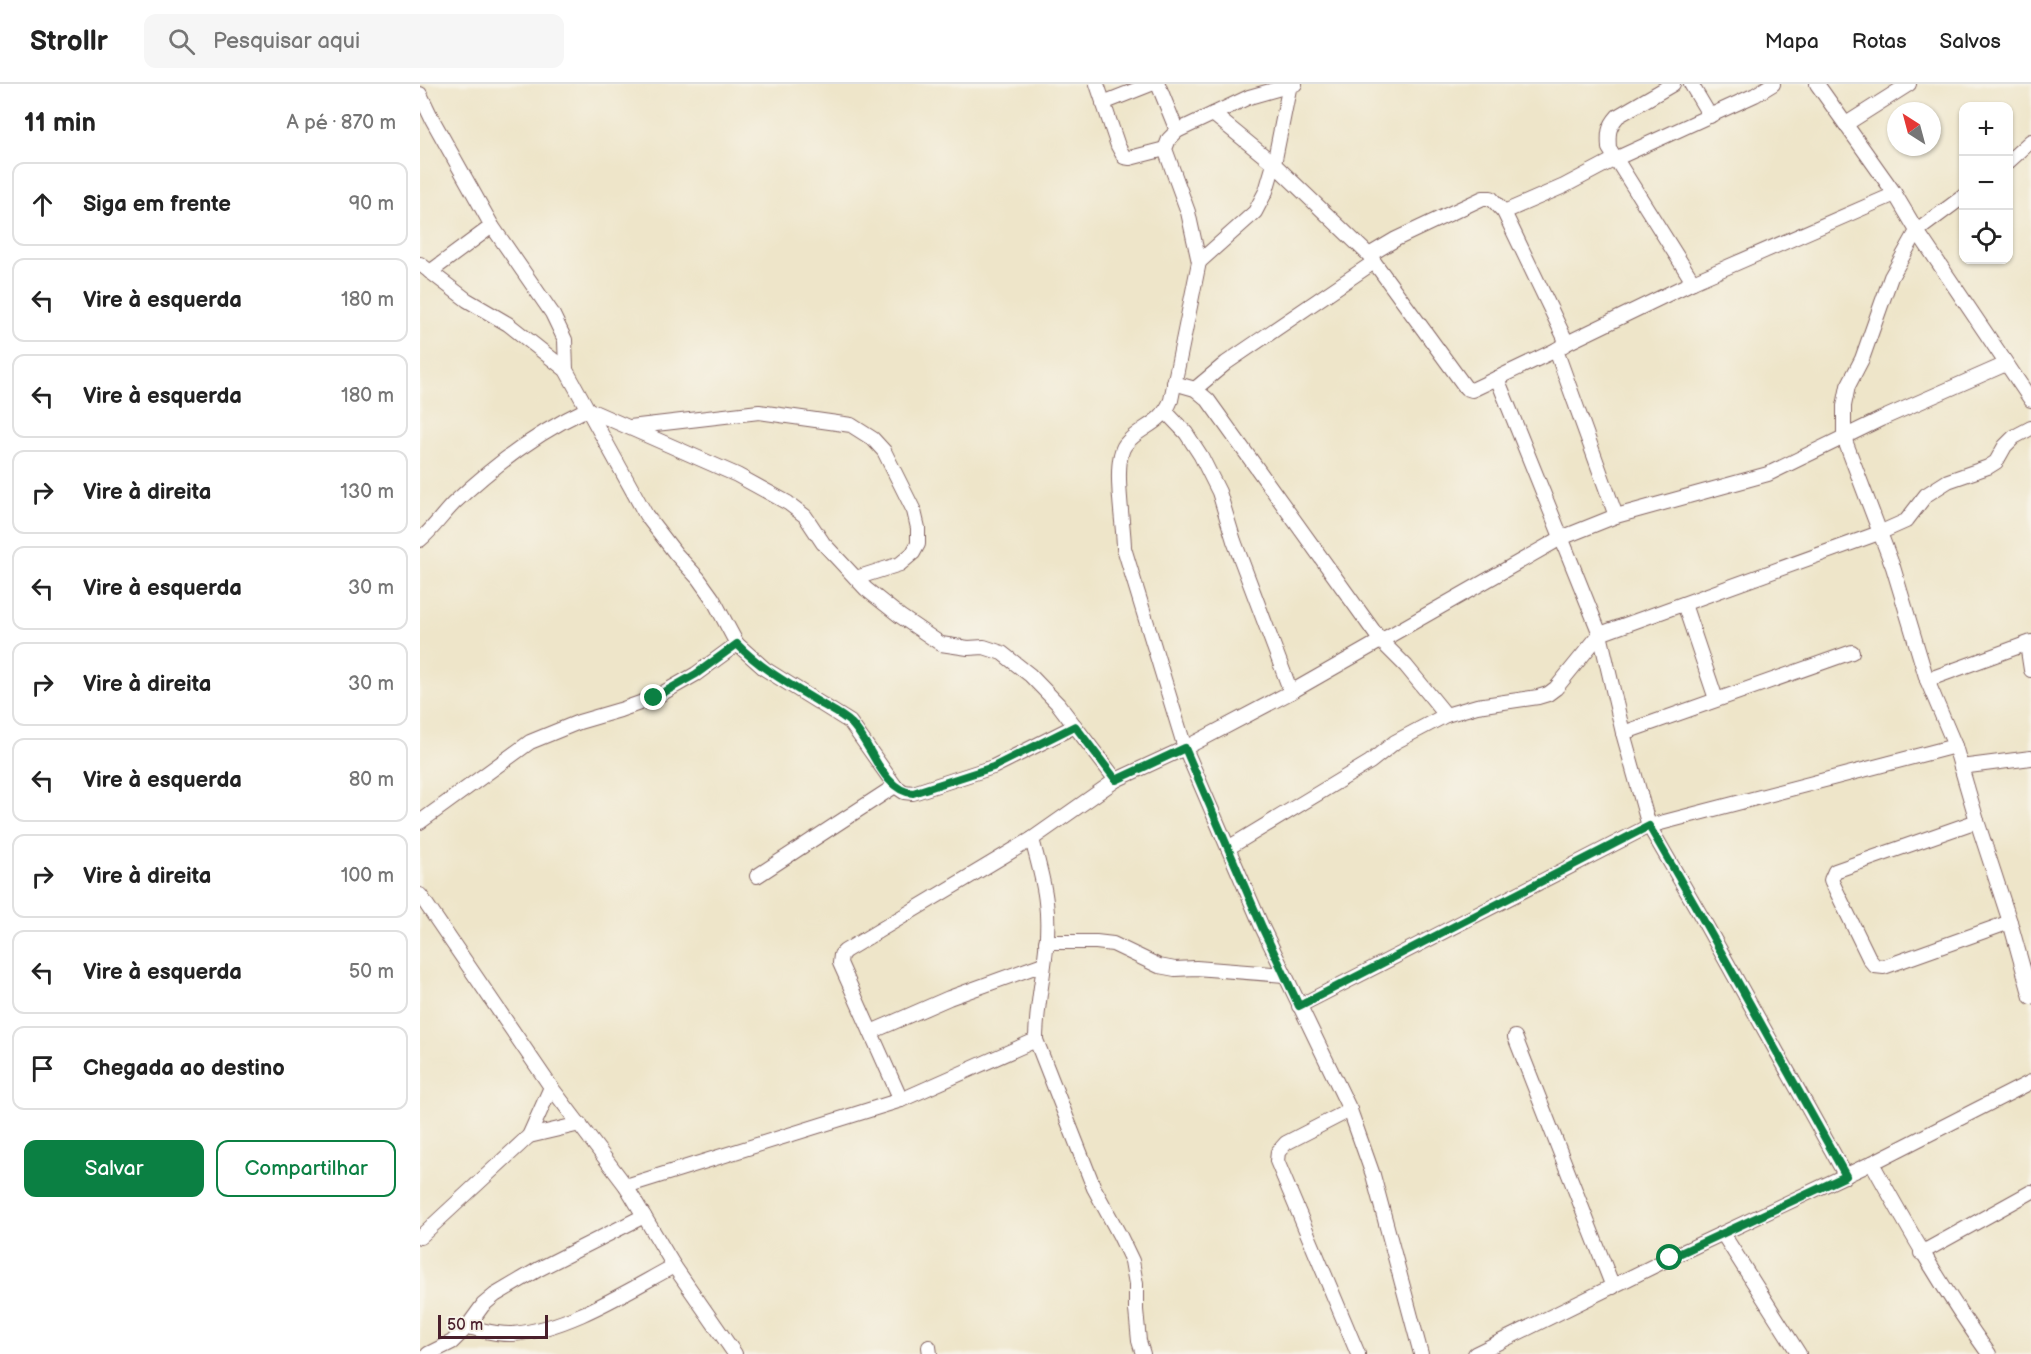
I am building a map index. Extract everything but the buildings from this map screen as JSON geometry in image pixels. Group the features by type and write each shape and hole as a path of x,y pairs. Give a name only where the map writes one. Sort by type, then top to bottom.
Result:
{"street":[{"path":"1097,84 1118,146 1124,157 1130,158 1165,149"},
{"path":"1103,103 1151,84"},
{"path":"1158,84 1177,131"},
{"path":"1292,84 1249,98 1177,131 1169,139 1165,149 1188,212 1198,262 1166,412 1125,446 1120,459 1124,548 1185,748 1284,975 1350,1110 1373,1175 1421,1354"},
{"path":"1198,262 1255,212 1266,190 1274,164 1292,84"},
{"path":"1673,84 1618,116 1611,123 1608,133 1609,148 1693,282"},
{"path":"1691,84 1710,116"},
{"path":"1504,213 1755,95 1773,84"},
{"path":"1817,84 1895,194 1917,231 2031,400"},
{"path":"1846,124 1908,84"},
{"path":"420,94 492,226 552,313 565,340 566,370"},
{"path":"1213,114 1274,164 1371,259 1466,388 1472,390 1693,282 1895,194"},
{"path":"2013,157 2031,141"},
{"path":"1195,389 1226,363 1396,239 1483,198 1491,198 1504,213 1562,347 1616,516"},
{"path":"1959,200 1917,231 1891,277 1865,351 1848,386 1844,406 1844,438 1893,567 1927,680 1955,746 2031,997"},
{"path":"492,226 425,268 467,300 508,324 566,370 646,515 713,599 737,644 765,669 850,722 895,786 904,792 913,793 993,767 1075,726"},
{"path":"901,1100 840,963 840,955 1032,839 1116,780 1185,748 1291,692 1561,538 1616,516 1768,474 2006,364"},
{"path":"1497,378 1600,634 1623,733 1649,826 1846,1176"},
{"path":"1174,383 1202,393 1380,640 1402,660 1446,716"},
{"path":"420,540 455,502 518,449 565,419 586,409 737,475 788,504 805,516 823,543 866,589 900,616 942,644 968,648 984,647 1002,653 1030,675 1075,726 1116,780"},
{"path":"628,427 759,412 851,425 873,439 884,451 914,511 918,528 918,544 913,553 900,564 856,578"},
{"path":"1166,412 1186,434 1201,456 1219,492 1233,541 1291,692"},
{"path":"1228,848 1370,762 1395,742 1446,716 1477,706 1548,694 1556,688 1600,634 1879,533 1906,521 1926,495 1948,481 1996,462 2005,446 2014,437 2031,428"},
{"path":"1684,604 1716,699"},
{"path":"1927,680 2029,643 2031,670"},
{"path":"420,822 530,742 579,722 654,698 696,674 737,644"},
{"path":"1623,733 1852,652"},
{"path":"1299,1006 1649,826 1955,746"},
{"path":"1961,766 2031,758"},
{"path":"757,876 895,786"},
{"path":"1977,821 1835,871 1831,880 1875,966 1884,968 2010,922"},
{"path":"1032,839 1046,903 1046,942 1036,1015 1036,1040 1094,1188 1132,1261 1136,1284 1139,1341 1143,1354"},
{"path":"420,895 551,1087 626,1186 674,1266 735,1354"},
{"path":"1046,942 1113,944 1159,966 1175,969 1196,968 1284,975"},
{"path":"871,1032 949,998 1043,964"},
{"path":"1515,1037 1613,1287"},
{"path":"626,1186 901,1100 1036,1040"},
{"path":"1483,1353 1613,1287 1846,1176 2031,1082"},
{"path":"420,1237 529,1136 551,1087"},
{"path":"1350,1110 1286,1143 1278,1152 1277,1161 1358,1354"},
{"path":"529,1136 579,1124"},
{"path":"1872,1163 1921,1253 1989,1354"},
{"path":"1921,1253 2031,1192"},
{"path":"428,1354 452,1342 467,1327 483,1305 504,1289 644,1216"},
{"path":"1723,1234 1799,1354"},
{"path":"467,1327 512,1334 549,1328 596,1307 674,1266"}],"route":[{"path":"654,698 696,674 737,644 765,669 850,722 887,777 904,792 913,793 993,767 1075,726 1116,780 1185,748 1262,927 1299,1006 1649,826 1846,1176 1670,1258"}]}
